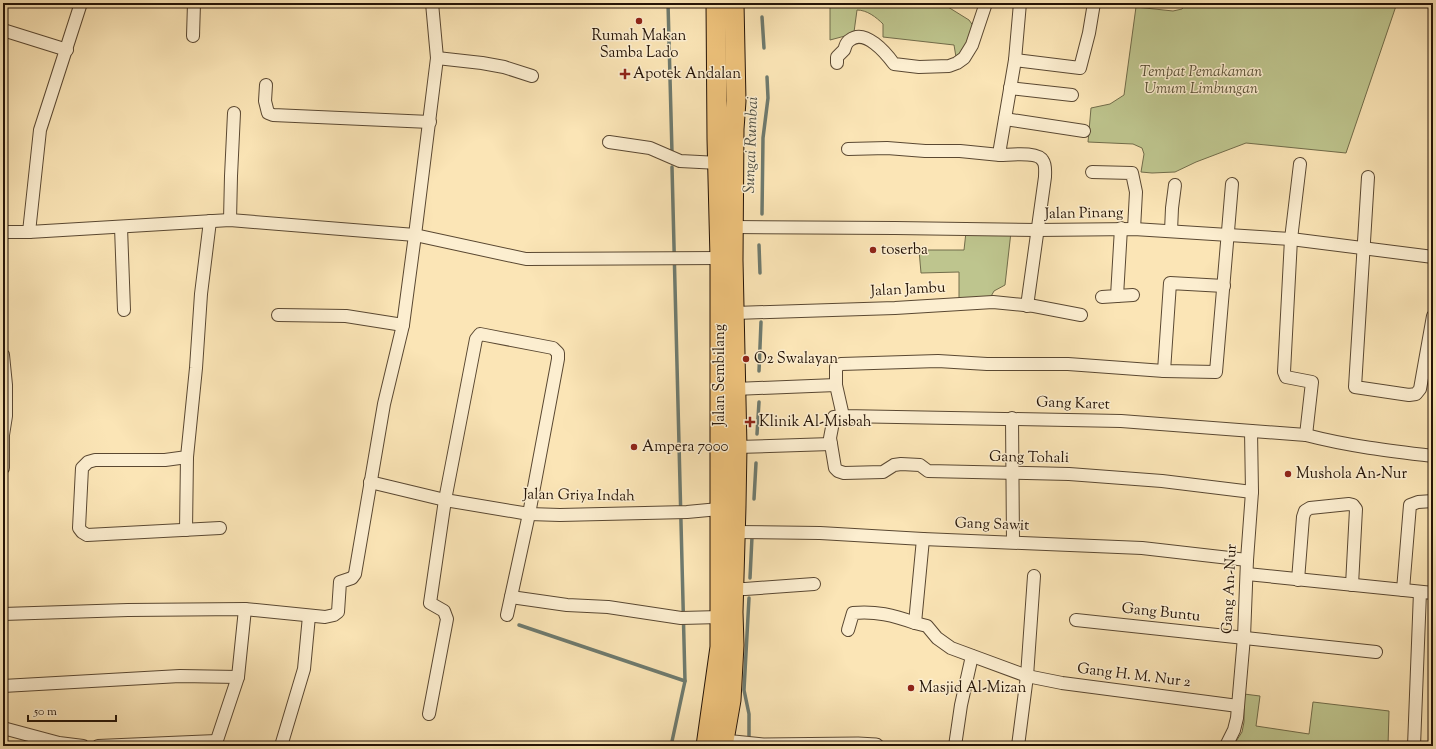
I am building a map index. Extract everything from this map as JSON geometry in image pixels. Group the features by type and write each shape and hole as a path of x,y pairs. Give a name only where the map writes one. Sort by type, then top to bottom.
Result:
{"main road":[{"name":"Jalan Sembilang","path":"706,746 720,647 720,258 716,3"},
{"name":"Jalan Sembilang","path":"728,744 734,645 733,612 737,447 734,313 734,129 736,62 734,3"}],"street":[{"path":"29,232 40,130 81,3"},
{"path":"193,36 194,3"},
{"path":"3,614 128,610 245,609 325,617 334,615 338,612 340,582 352,578 355,574 384,404 403,325 437,58 432,3"},
{"path":"837,63 837,57 844,50 846,43 858,36 864,37 881,48 894,64 950,66 964,58 972,45 986,3"},
{"path":"1000,155 1015,60 1020,3"},
{"path":"1015,60 1080,68 1089,33 1094,3"},
{"path":"3,30 67,50"},
{"path":"437,58 504,67 532,76"},
{"path":"266,85 265,101 268,113 272,115 430,122"},
{"path":"1010,88 1072,95"},
{"path":"230,220 234,113"},
{"path":"1006,119 1084,131"},
{"path":"609,142 655,150 680,161 719,163"},
{"path":"848,148 960,151 1000,155 1031,154 1040,156 1044,162 1045,177 1027,306"},
{"path":"1300,164 1292,239 1284,372 1286,376 1312,382 1306,435"},
{"path":"1092,172 1132,173 1136,192 1134,229"},
{"path":"1368,177 1355,387 1409,395 1416,394 1420,389 1432,321"},
{"path":"843,416 836,385 836,367 841,364 938,361 987,364 1068,364 1164,371 1216,372 1229,234 1232,184"},
{"path":"1171,231 1175,185"},
{"path":"3,232 29,232 230,220 415,235 526,259 720,258"},
{"path":"186,530 187,456 196,368 201,294 210,221"},
{"path":"121,226 124,310"},
{"name":"Jalan Pinang","path":"734,227 1037,230 1102,230 1121,228 1292,239 1433,258"},
{"path":"1117,296 1121,228"},
{"path":"1164,371 1170,283 1224,286"},
{"path":"1102,297 1133,295"},
{"name":"Jalan Jambu","path":"734,313 895,308 993,302 1082,315"},
{"path":"278,315 346,316 403,325"},
{"path":"429,714 447,619 444,611 430,603 445,500 476,339 480,334 553,348 558,353 529,514 507,615"},
{"path":"3,356 6,385 3,468"},
{"path":"735,389 836,385"},
{"name":"Gang Karet","path":"843,416 1121,421 1306,435 1339,443 1433,456"},
{"name":"Gang Tohali","path":"843,416 834,417 831,431 835,468 844,473 884,472 894,465 902,464 920,465 928,471 1012,474 1069,474 1162,481 1252,492"},
{"path":"1012,418 1013,542"},
{"name":"Gang An-Nur","path":"1226,746 1234,730 1238,706 1244,637 1247,560 1252,492 1251,432"},
{"path":"737,447 832,444"},
{"path":"187,456 165,460 95,460 88,462 82,468 79,528 87,535 220,528"},
{"name":"Jalan Griya Indah","path":"370,482 445,500 529,514 560,515 687,512 719,509"},
{"path":"1403,590 1410,505 1433,501"},
{"path":"1298,580 1303,516 1305,511 1310,508 1349,504 1353,505 1356,509 1352,585"},
{"name":"Gang Sawit","path":"735,532 820,533 923,539 1142,548 1247,560"},
{"path":"915,623 923,539"},
{"path":"1247,574 1433,593"},
{"path":"1018,746 1026,676 1034,576"},
{"path":"734,589 814,584"},
{"path":"1414,746 1420,592"},
{"path":"511,597 567,605 608,607 687,617 720,617"},
{"path":"98,746 216,744 238,677 245,609"},
{"name":"Gang H. M. Nur 2","path":"848,630 853,613 890,614 927,626 936,638 952,648 1026,676 1062,683 1238,706"},
{"path":"281,746 304,668 309,616"},
{"name":"Gang Buntu","path":"1076,620 1376,652"},
{"path":"955,746 961,706 972,656"},
{"path":"3,686 180,676 238,677"},
{"path":"3,728 59,743 83,746"},
{"path":"728,744 763,746 876,746"}],"green space":[{"path":"830,3 947,3 948,7 969,20 974,27 968,47 956,57 954,45 883,37 883,24 871,14 861,10 857,10 854,32 830,40"},
{"name":"Tempat Pemakaman Umum Limbungan","path":"1187,3 1397,3 1346,153 1246,143 1196,162 1175,172 1152,173 1141,172 1144,154 1142,148 1133,144 1088,142 1091,108 1110,104 1124,95 1136,7 1173,11 1182,9"},
{"path":"966,232 1011,232 1005,285 994,291 989,300 959,301 959,272 921,273 919,250 964,250"},
{"path":"1244,694 1260,696 1256,726 1309,734 1313,702 1389,711 1388,746 1233,746 1242,732 1244,722"}],"waterway":[{"path":"668,3 672,153"},
{"name":"Sungai Rumbai","path":"762,17 764,48"},
{"name":"Sungai Rumbai","path":"762,214 763,138 768,98 767,77"},
{"path":"671,746 685,681 672,167"},
{"name":"Sungai Rumbai","path":"759,245 760,273"},
{"name":"Sungai Rumbai","path":"759,371 761,322"},
{"name":"Sungai Rumbai","path":"757,434 759,402"},
{"name":"Sungai Rumbai","path":"754,499 756,463"},
{"name":"Sungai Rumbai","path":"750,578 752,537"},
{"name":"Sungai Rumbai","path":"749,598 744,690 749,714 749,741"},
{"path":"519,625 685,681"}],"place":[{"name":"Rumah Makan Samba Lado","path":"639,21"},
{"name":"Apotek Andalan","path":"625,74"},
{"name":"toserba","path":"873,250"},
{"name":"O2 Swalayan","path":"746,359"},
{"name":"Klinik Al-Misbah","path":"750,422"},
{"name":"Ampera 7000","path":"634,447"},
{"name":"Mushola An-Nur","path":"1288,474"},
{"name":"Masjid Al-Mizan","path":"911,688"}]}
